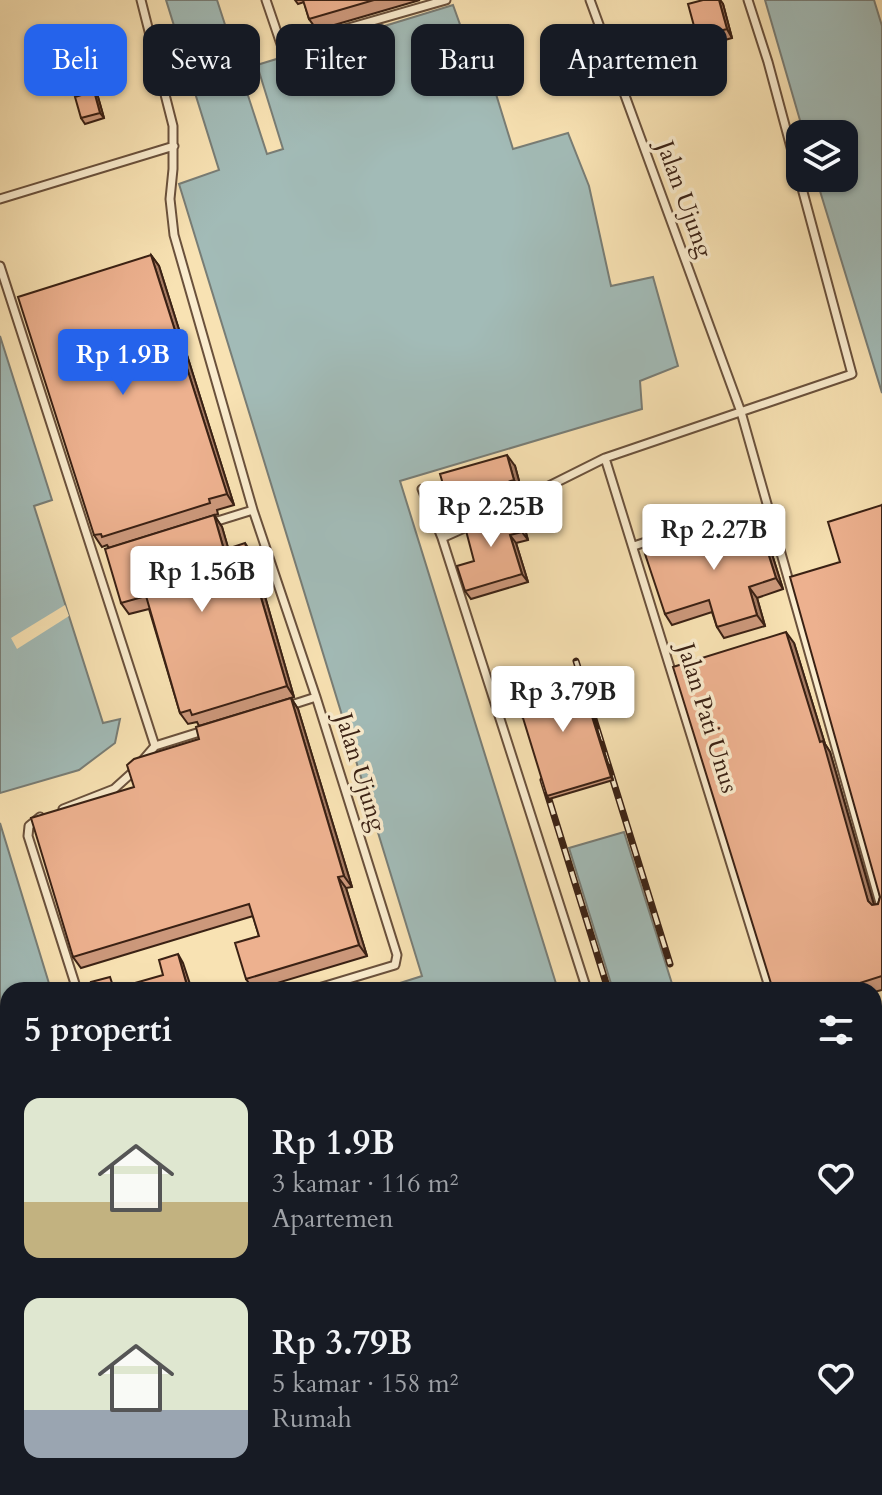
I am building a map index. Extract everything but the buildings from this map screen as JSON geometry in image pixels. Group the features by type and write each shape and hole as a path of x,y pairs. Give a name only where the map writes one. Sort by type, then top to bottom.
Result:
{"lane":[{"name":"Jalan Ujung","path":"141,0 173,126 170,199 174,235 253,510 316,697 397,960 395,965 339,982"},
{"path":"266,0 282,47 446,0"},
{"name":"Jalan Ujung","path":"590,0 741,412 882,910"},
{"path":"442,538 605,458 852,374 768,62 748,0"},
{"path":"0,199 174,146"},
{"path":"0,266 155,746"},
{"name":"Jalan Pati Unus","path":"605,458 768,982"},
{"path":"422,489 442,538 584,982"},
{"path":"196,528 253,510"},
{"path":"634,546 687,528"},
{"path":"95,559 109,554"},
{"path":"272,710 316,697"},
{"path":"56,811 114,789 155,746 214,728"},
{"path":"44,815 29,826 28,836 74,982"}],"water":[{"path":"166,0 217,0 225,24 173,24"},
{"path":"765,0 874,0 882,26 882,393 820,192 858,192 858,120 800,120"},
{"path":"453,5 460,24 411,24 411,96 497,96 513,149 568,133 589,186 611,286 653,277 678,366 640,381 642,409 400,481 556,982 403,982 422,976 179,184 219,170 196,96 248,96 267,154 283,149 260,75 260,64 276,59 276,96 395,96 395,24 391,24"},
{"path":"0,336 52,500 34,506 103,723 120,719 115,743 79,770 0,793"},
{"path":"0,823 49,982 0,982"},
{"path":"624,832 671,982 611,982 569,848"}],"pier":[{"path":"65,605 69,616 17,649 11,638"}],"railway":[{"path":"576,661 670,964"},
{"path":"511,676 523,715"},
{"path":"543,780 606,982"}]}
